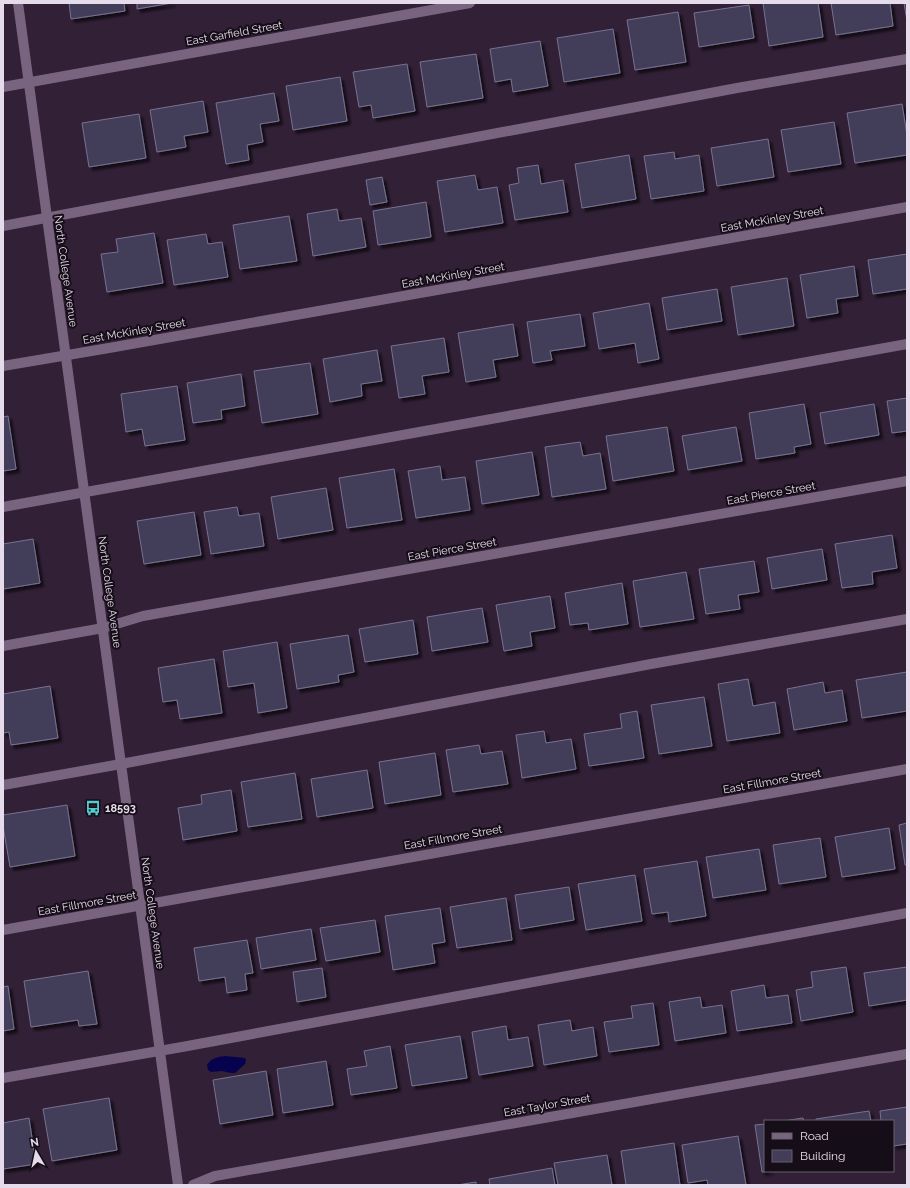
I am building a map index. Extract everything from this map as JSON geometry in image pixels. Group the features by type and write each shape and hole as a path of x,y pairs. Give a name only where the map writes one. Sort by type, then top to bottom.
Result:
{"street":[{"name":"North College Avenue","path":"18,3 178,1185"},
{"name":"East Garfield Street","path":"3,86 470,3"},
{"path":"3,226 729,90 907,59"},
{"name":"East McKinley Street","path":"3,366 907,207"},
{"path":"3,507 907,344"},
{"name":"East Pierce Street","path":"3,646 102,628 143,616 907,481"},
{"path":"3,785 643,666 907,619"},
{"name":"East Fillmore Street","path":"3,930 907,769"},
{"path":"3,1078 907,913"},
{"name":"East Taylor Street","path":"193,1185 215,1176 907,1054"}],"shaded area":[{"path":"225,1056 245,1058 245,1064 235,1073 222,1071 211,1072 208,1070 207,1065 213,1059"}],"building":[{"path":"69,3 124,3 125,11 71,19"},
{"path":"137,3 172,3 137,9"},
{"path":"763,3 818,3 823,37 769,46"},
{"path":"831,3 890,3 893,26 836,35"},
{"path":"904,3 907,3 907,21"},
{"path":"749,5 754,38 699,47 694,13"},
{"path":"678,12 686,62 635,70 627,20"},
{"path":"613,29 620,73 564,82 557,38"},
{"path":"540,41 548,86 513,92 511,79 495,82 490,49"},
{"path":"476,54 483,98 427,107 420,62"},
{"path":"407,64 415,111 373,118 371,105 359,107 353,72"},
{"path":"340,77 347,121 293,130 286,86"},
{"path":"274,93 279,121 260,124 263,142 247,145 249,160 226,164 216,103"},
{"path":"203,101 208,132 184,136 186,147 157,152 150,110"},
{"path":"902,104 907,135 907,155 855,163 847,113"},
{"path":"139,114 146,158 89,167 82,123"},
{"path":"834,122 841,164 788,172 781,130"},
{"path":"768,139 774,177 717,186 711,148"},
{"path":"674,152 675,159 699,155 704,191 651,199 644,156"},
{"path":"629,155 636,199 582,208 575,164"},
{"path":"538,165 541,184 563,180 568,212 515,220 509,185 519,183 517,168"},
{"path":"475,175 478,190 497,187 503,223 445,232 437,181"},
{"path":"382,177 387,202 370,205 366,180"},
{"path":"426,202 431,237 378,245 373,211"},
{"path":"337,209 339,221 361,218 366,247 313,256 307,214"},
{"path":"289,216 297,261 240,269 233,225"},
{"path":"154,233 163,283 107,292 101,254 118,252 116,239"},
{"path":"206,234 208,244 222,242 228,277 174,285 167,240"},
{"path":"907,254 907,289 873,294 868,260"},
{"path":"854,266 858,296 836,299 838,313 807,318 800,275"},
{"path":"787,278 794,326 738,335 731,287"},
{"path":"717,289 722,321 667,330 662,298"},
{"path":"649,303 659,359 638,363 635,343 599,349 593,313"},
{"path":"580,314 585,346 550,351 552,360 533,363 527,322"},
{"path":"513,324 518,356 493,360 496,377 466,382 458,333"},
{"path":"444,338 449,372 422,376 425,394 399,398 391,346"},
{"path":"377,350 382,381 361,384 362,396 330,402 323,359"},
{"path":"310,363 318,414 262,423 254,371"},
{"path":"241,374 245,406 221,410 222,419 193,423 187,383"},
{"path":"177,386 185,440 145,446 142,429 126,432 121,394"},
{"path":"907,398 907,431 892,433 887,401"},
{"path":"804,404 811,444 794,447 795,453 756,459 749,413"},
{"path":"874,404 879,435 825,444 820,413"},
{"path":"8,416 16,469 3,471 3,417"},
{"path":"667,427 674,471 613,481 606,436"},
{"path":"736,427 742,461 688,470 682,436"},
{"path":"580,442 583,456 600,453 606,489 552,497 545,447"},
{"path":"532,452 539,495 482,504 476,461"},
{"path":"440,466 442,480 465,477 470,510 416,518 408,471"},
{"path":"394,469 402,520 347,528 339,478"},
{"path":"326,488 333,530 278,539 271,497"},
{"path":"237,507 239,516 259,513 264,546 211,554 204,512"},
{"path":"194,512 201,555 144,564 137,521"},
{"path":"892,535 897,568 872,572 873,584 842,588 835,544"},
{"path":"33,539 40,583 3,589 3,544"},
{"path":"822,549 827,580 772,589 767,558"},
{"path":"754,561 759,592 738,595 740,609 706,614 699,569"},
{"path":"686,572 694,619 640,627 633,581"},
{"path":"622,583 628,624 589,630 588,623 570,625 565,593"},
{"path":"550,596 555,628 530,632 532,646 504,651 496,605"},
{"path":"482,608 488,642 432,651 427,617"},
{"path":"413,620 418,654 365,662 359,629"},
{"path":"348,635 354,672 338,675 339,682 297,689 290,644"},
{"path":"277,642 287,708 258,713 254,683 228,687 223,651"},
{"path":"214,659 222,713 180,719 177,700 163,702 158,668"},
{"path":"907,672 907,711 862,718 856,680"},
{"path":"748,679 753,706 775,702 780,733 727,741 718,684"},
{"path":"823,682 825,693 842,690 847,721 794,730 787,689"},
{"path":"50,686 58,738 11,745 9,732 3,733 3,694"},
{"path":"704,697 712,746 659,754 651,705"},
{"path":"637,711 644,758 589,766 584,734 622,728 620,714"},
{"path":"544,731 546,743 571,739 576,769 522,778 516,735"},
{"path":"479,745 481,754 502,751 508,784 453,792 446,750"},
{"path":"435,753 441,795 385,804 379,762"},
{"path":"367,770 373,808 317,817 311,779"},
{"path":"295,773 302,819 248,827 241,782"},
{"path":"231,790 237,831 183,840 178,808 202,804 201,795"},
{"path":"67,805 75,856 10,867 3,826 3,815"},
{"path":"907,823 907,865 905,865 899,825"},
{"path":"889,828 895,869 842,877 835,837"},
{"path":"820,838 826,877 779,884 773,845"},
{"path":"759,849 766,890 713,898 706,857"},
{"path":"697,861 706,916 669,922 668,912 652,914 644,869"},
{"path":"635,875 642,921 586,930 578,884"},
{"path":"569,887 574,920 520,929 515,895"},
{"path":"506,898 512,940 457,948 450,907"},
{"path":"440,908 445,942 432,944 435,963 393,970 385,916"},
{"path":"375,920 380,952 326,961 320,928"},
{"path":"311,929 316,960 261,969 256,938"},
{"path":"247,940 253,973 245,974 247,990 227,993 225,977 199,981 194,948"},
{"path":"846,967 853,1012 801,1021 796,990 813,987 811,972"},
{"path":"907,967 907,1000 869,1006 864,973"},
{"path":"322,968 326,997 297,1002 293,972"},
{"path":"88,971 97,1024 79,1026 78,1020 31,1027 24,981"},
{"path":"764,985 766,998 788,995 792,1023 737,1031 731,991"},
{"path":"8,986 14,1029 3,1031 3,987"},
{"path":"700,997 702,1008 722,1005 726,1033 675,1041 669,1002"},
{"path":"653,1003 659,1045 609,1052 604,1022 633,1018 631,1006"},
{"path":"570,1020 572,1031 593,1027 597,1056 544,1065 538,1025"},
{"path":"506,1026 508,1040 528,1037 533,1066 479,1075 472,1032"},
{"path":"460,1036 467,1078 412,1086 405,1045"},
{"path":"390,1046 397,1088 351,1095 347,1069 367,1066 364,1051"},
{"path":"326,1061 333,1105 283,1113 277,1069"},
{"path":"266,1071 273,1115 220,1124 213,1080"},
{"path":"109,1098 117,1150 52,1161 43,1109"},
{"path":"907,1107 907,1144 894,1146 894,1120 881,1120 880,1111"},
{"path":"869,1111 871,1120 816,1120"},
{"path":"29,1118 36,1164 3,1169 3,1123"},
{"path":"803,1118 804,1120 790,1120"},
{"path":"764,1124 764,1172 762,1172 755,1125"},
{"path":"738,1136 746,1185 708,1185 707,1180 688,1183 682,1145"},
{"path":"674,1143 680,1185 626,1185 621,1151"},
{"path":"607,1155 612,1185 558,1185 554,1163"},
{"path":"552,1168 555,1185 490,1185 489,1179"},
{"path":"476,1182 476,1185 457,1185"}],"place":[{"name":"18593","path":"93,808"}]}
